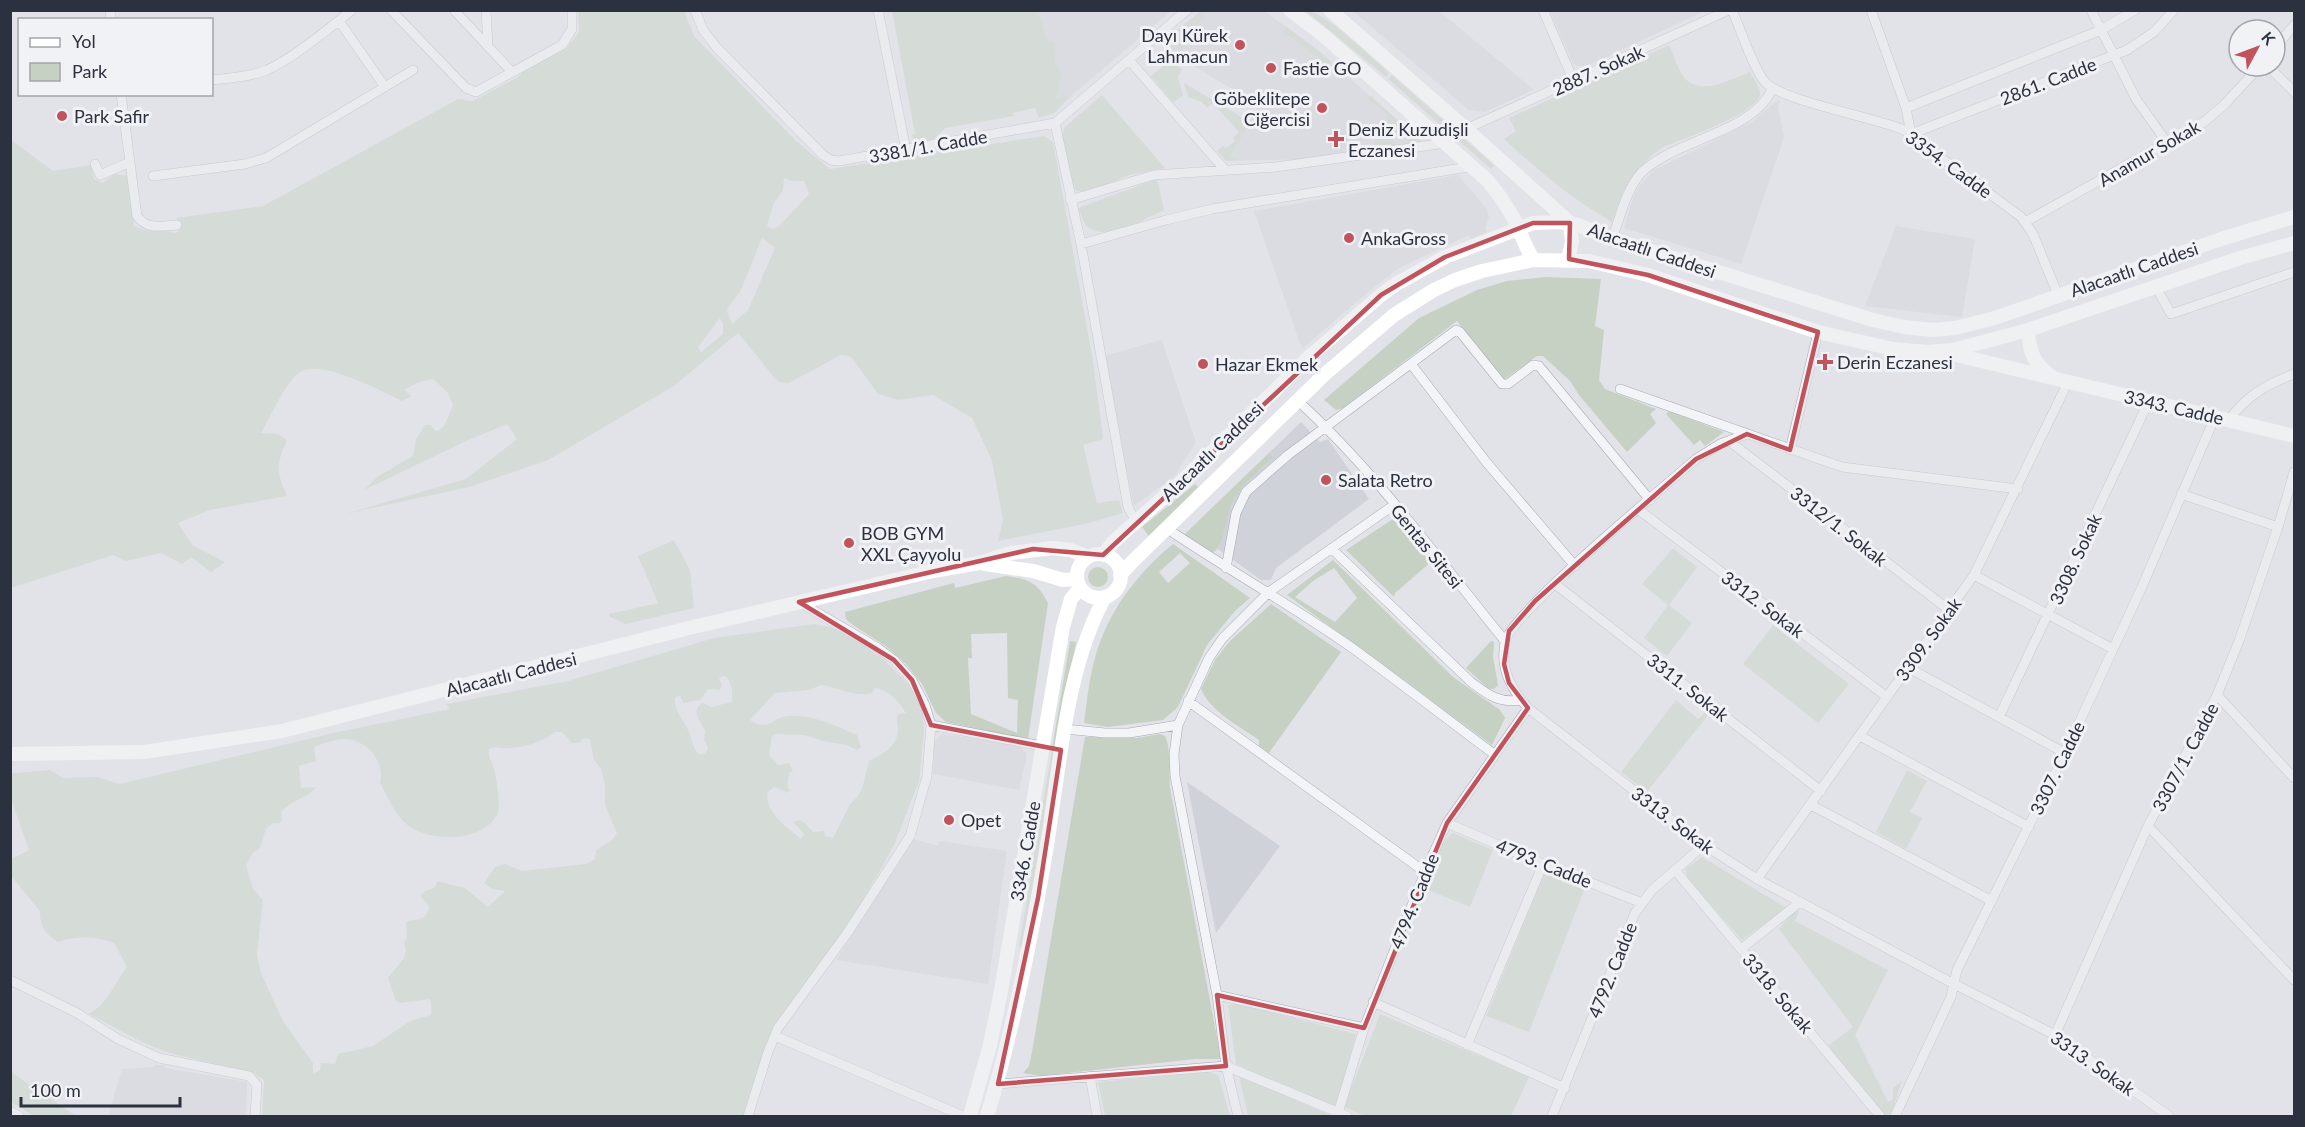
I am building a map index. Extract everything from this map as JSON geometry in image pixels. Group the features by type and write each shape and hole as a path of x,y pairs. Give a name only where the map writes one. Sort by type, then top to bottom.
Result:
{"main road":[{"path":"1290,10 1323,35 1474,166 1497,192 1534,260"},
{"path":"1330,10 1570,224 1572,242 1568,259"},
{"name":"Alacaatlı Caddesi","path":"1103,555 1308,358 1381,295 1445,257 1518,228 1545,221 1570,224 1866,318 1918,329 1944,330 1995,318 2221,239 2295,217"},
{"name":"Alacaatlı Caddesi","path":"1120,575 1166,528 1356,347 1412,302 1455,280 1534,260 1568,259 1607,264 1648,275 1818,332 1893,349 1940,352 2028,330 2295,243"},
{"name":"3343. Cadde","path":"2028,330 2033,358 2043,371 2054,378"},
{"name":"3343. Cadde","path":"1940,352 2295,436"},
{"name":"Alacaatlı Caddesi","path":"10,756 144,752 282,731 799,602 933,571 980,563 1011,553 1043,548 1071,550 1088,557"},
{"path":"1103,555 1115,562 1120,575 1117,588 1105,597 1089,596 1079,584 1080,565 1088,557 1103,555"},
{"name":"Alacaatlı Caddesi","path":"980,563 1023,569 1079,584"},
{"name":"3346. Cadde","path":"970,1116 990,1045 1066,614 1079,584"},
{"name":"3346. Cadde","path":"987,1116 998,1084 1038,898 1065,729 1084,641 1105,597"}],"street":[{"path":"213,80 251,75 268,69 321,35 352,10"},
{"path":"391,10 466,88 476,92 562,45 572,29 572,10"},
{"path":"454,10 512,72"},
{"path":"486,10 488,46"},
{"name":"3381/1. Cadde","path":"695,10 712,43 823,155 831,160 846,160 1055,123"},
{"path":"878,10 906,150"},
{"path":"1136,522 1128,507 1081,244 1055,123 1186,10"},
{"path":"1543,10 1574,82"},
{"path":"1612,239 1630,192 1642,172 1673,153 1752,114 1768,100 1772,89 1761,78 1730,10"},
{"name":"2887. Sokak","path":"1466,129 1730,10"},
{"path":"1883,10 1872,13 1906,108 1911,134"},
{"path":"2091,10 2144,112 2168,144"},
{"name":"2861. Cadde","path":"1906,108 2101,30 2135,10"},
{"name":"2861. Cadde","path":"1911,134 2114,56 2141,42 2154,32 2174,10"},
{"path":"339,21 385,87"},
{"path":"1129,60 1226,170"},
{"path":"153,176 244,164 266,158 413,70"},
{"name":"Anamur Sokak","path":"2025,222 2168,144 2215,114 2249,78"},
{"path":"2280,78 2295,92"},
{"name":"3354. Cadde","path":"1772,89 1890,124 1911,134 2025,222 2033,234 2058,295"},
{"path":"121,96 135,208 140,220 151,226 177,225"},
{"path":"1071,200 1155,175 1276,167 1447,143"},
{"path":"95,164 100,175 130,162"},
{"path":"1081,244 1212,209 1474,166"},
{"path":"2156,287 2171,314 2295,272"},
{"path":"1226,568 1236,513 1246,492 1288,454 1328,427 1457,330 1502,384 1508,384 1537,364 1650,500"},
{"path":"1790,450 1818,332"},
{"path":"1411,364 1487,463 1575,566"},
{"name":"3307. Cadde","path":"1894,1116 1952,997 1957,970 2065,753 2181,494 2222,419 2258,390 2295,374"},
{"name":"3309. Sokak","path":"1757,879 1974,575 2018,489 2068,382"},
{"path":"1620,389 1842,467 2018,489"},
{"name":"Gentas Sitesi","path":"1298,401 1328,427 1505,641"},
{"name":"3308. Sokak","path":"1999,717 2149,401"},
{"path":"1505,641 1509,631 1535,601 1696,459 1747,434"},
{"name":"3312/1. Sokak","path":"1729,441 1949,610"},
{"name":"3307/1. Cadde","path":"2055,1035 2148,826 2217,695 2240,641 2278,527 2291,499 2295,472"},
{"path":"2181,494 2278,527"},
{"path":"1238,1116 1226,1066 1217,994 1175,776 1174,754 1178,725 1209,658 1238,621 1269,592 1394,505"},
{"name":"3312. Sokak","path":"1639,510 1887,698"},
{"path":"1166,528 1226,568 1269,592 1350,647 1494,754"},
{"path":"1332,549 1471,682 1491,697 1503,702 1524,704"},
{"path":"1974,575 2113,649"},
{"name":"3311. Sokak","path":"1555,584 1821,790"},
{"path":"748,1116 775,1036 848,932 910,836 927,776 931,725 925,705 912,680 894,660 862,637 799,602"},
{"name":"3313. Sokak","path":"1505,641 1504,664 1509,683 1524,704 1704,845 1757,879 2055,1035 2169,1116"},
{"path":"1908,667 2065,753"},
{"path":"2217,695 2295,778"},
{"path":"1188,701 1425,872"},
{"name":"4794. Cadde","path":"1342,1115 1364,1028 1425,872 1447,823 1494,754 1524,704"},
{"path":"931,725 1042,746"},
{"path":"1065,729 1129,733 1178,725"},
{"path":"1860,736 2029,827"},
{"path":"1811,805 1992,901"},
{"name":"4793. Cadde","path":"1447,823 1642,903"},
{"path":"2148,826 2295,980"},
{"name":"4792. Cadde","path":"1552,1116 1631,922 1652,890 1704,845"},
{"path":"1467,1044 1543,864"},
{"name":"3318. Sokak","path":"1675,870 1880,1116"},
{"path":"1741,949 1800,902"},
{"path":"10,980 77,1013 118,1039 159,1058 249,1076 257,1085 255,1116"},
{"path":"1217,994 1364,1028"},
{"path":"1373,1002 1564,1088"},
{"path":"775,1036 963,1116"},
{"path":"998,1084 1226,1066 1342,1115"},
{"path":"1090,1076 1097,1116"},
{"path":"10,1111 19,1116"}],"highlighted area":[{"path":"1533,223 1570,223 1569,259 1648,275 1818,332 1790,450 1747,434 1696,459 1535,601 1509,631 1504,664 1509,683 1528,708 1447,823 1364,1028 1217,995 1226,1066 998,1084 1038,898 1061,750 931,725 912,680 894,660 799,602 1033,549 1103,555 1381,295 1445,257"}],"shaded area":[{"path":"1035,11 1171,11 1071,96 1056,98 1062,73 1055,62 1056,47 1048,43 1041,19"},
{"path":"1201,11 1264,11 1317,49 1422,142 1307,159 1226,161 1259,105 1175,55 1168,46 1165,41"},
{"path":"1353,11 1439,11 1534,90 1485,112 1469,110"},
{"path":"1550,11 1705,11 1585,67 1573,64"},
{"path":"1781,100 1778,106 1784,138 1741,264 1624,228 1639,186 1654,170 1752,122 1775,102"},
{"path":"1458,175 1487,209 1489,217 1485,228 1487,232 1471,239 1469,235 1399,268 1302,349 1254,211"},
{"path":"1896,226 1975,239 1962,317 1865,306"},
{"path":"1162,340 1196,442 1175,476 1134,506 1104,356"},
{"path":"1301,422 1320,442 1328,439 1369,499 1276,568 1271,580 1261,580 1218,549 1211,554 1184,535"},
{"path":"942,734 1019,745 1027,754 1019,790 933,774 934,742"},
{"path":"1187,782 1280,846 1216,933"},
{"path":"914,839 938,846 940,841 1007,851 988,984 836,960"},
{"path":"154,1065 165,1065 165,1068 247,1082 246,1116 108,1116 122,1069 154,1067"}],"green space":[{"path":"578,11 684,11 694,36 796,141 830,169 1044,136 1053,142 1093,361 1103,439 1083,445 1097,503 1119,500 1123,513 1089,523 998,541 1003,520 992,461 972,418 933,395 898,400 878,394 851,357 841,355 789,383 778,382 738,333 674,386 548,460 469,487 345,514 466,479 517,439 507,424 364,490 377,477 413,456 416,439 425,425 431,425 434,430 438,431 444,426 453,405 448,393 433,379 419,382 404,390 412,396 402,401 338,373 312,369 302,371 290,382 261,433 278,434 287,440 279,462 279,474 287,496 210,510 178,523 192,545 225,562 211,572 191,557 182,564 161,553 126,561 113,555 11,588 10,139 53,171 91,165 94,179 103,183 114,174 128,176 134,226 144,230 173,233 178,232 180,224 176,218 263,206 458,99 473,101 518,77 524,70 566,49 579,32","holes":["784,178 804,181 809,194 779,226 772,229 767,226 774,203 783,190","762,238 775,248 748,310 732,324 727,309 740,292","720,318 723,324 723,334 701,352 698,347"]},
{"path":"892,11 1035,11 1041,19 1048,42 1053,41 1056,47 1055,62 1062,73 1056,98 1071,96 1054,113 1039,118 1035,108 1012,113 1014,116 945,128 934,139 914,146 912,134 915,134"},
{"path":"1201,11 1206,11 1193,30 1200,34 1181,49 1170,37 1180,28 1183,31 1187,27 1185,24"},
{"path":"1306,11 1336,26 1389,73 1386,77"},
{"path":"1287,27 1331,61 1327,66 1283,31"},
{"path":"1669,45 1683,76 1690,82 1698,86 1715,85 1750,72 1760,93 1757,101 1734,117 1663,147 1653,154 1632,180 1612,222 1556,184 1504,139 1516,131 1509,118"},
{"path":"1169,61 1182,69 1178,77 1183,96 1173,102 1151,76"},
{"path":"1392,75 1494,165 1491,169 1388,79"},
{"path":"1184,83 1250,122 1230,156 1238,160 1226,161 1217,151 1235,141 1233,138 1239,132 1213,103 1207,108 1202,102 1188,97"},
{"path":"1102,95 1165,168 1129,175 1089,192 1077,191 1071,186 1062,135 1065,127"},
{"path":"1371,96 1422,142 1409,144 1385,123 1388,115 1368,99"},
{"path":"1361,127 1372,135 1379,131 1397,145 1350,152 1349,149 1375,144 1375,140"},
{"path":"1157,179 1164,210 1138,223 1106,232 1089,228 1085,224 1078,208"},
{"path":"1546,277 1601,279 1595,326 1604,330 1599,380 1605,389 1656,409 1650,414 1656,423 1627,452 1570,381 1543,356 1537,356 1502,381 1457,321 1343,408 1336,410 1324,400 1419,318 1477,290 1507,281"},
{"path":"1669,411 1724,432 1705,446 1700,440 1694,445 1666,414"},
{"path":"1269,453 1273,457 1247,482 1234,499 1221,542 1211,554 1184,535"},
{"path":"1195,484 1198,487 1149,536 1142,527"},
{"path":"1393,519 1431,562 1395,593 1394,597 1346,550"},
{"path":"674,540 690,570 694,608 626,624 610,617 609,614 658,603 638,556"},
{"path":"1173,544 1250,598 1235,611 1207,645 1178,707 1163,720 1108,727 1084,723 1093,666 1107,625 1135,581","holes":["1180,553 1190,563 1168,583 1159,572"]},
{"path":"1673,548 1697,567 1669,605 1692,623 1667,656 1644,638 1668,605 1642,584"},
{"path":"1333,560 1453,677 1500,710 1505,718 1492,745 1287,595","holes":["1334,568 1357,598 1335,622 1295,597 1313,581"]},
{"path":"1094,567 1102,567 1108,573 1108,581 1102,587 1094,587 1088,581 1088,573"},
{"path":"1006,576 1014,577 1036,586 1048,603 1028,739 946,722 936,713 922,684 906,664 887,647 846,619 845,612 954,583 955,588","holes":["1007,633 1008,698 1018,700 1017,733 971,714 968,658 972,658 971,634"]},
{"path":"1271,604 1341,652 1269,753 1259,746 1259,740 1218,712 1201,689 1215,660 1230,641"},
{"path":"814,624 830,627 854,638 884,660 910,686 923,713 924,733 919,781 895,843 843,934 773,1032 762,1055 743,1116 262,1116 264,1080 253,1073 169,1053 142,1042 89,1014 106,999 127,967 114,943 86,938 58,942 44,930 40,911 11,876 11,859 29,850 11,799 11,775 14,773 50,770 63,778 97,777 120,784 333,733 450,709 446,704 568,681 714,638","holes":["727,677 732,689 732,702 711,707 703,703 697,709 697,716 705,731 704,740 708,748 705,754 698,754 677,711 675,698 680,695 683,703 700,700 708,689 720,690 722,685 719,678","821,685 860,694 872,693 875,688 880,689 893,697 906,713 898,714 897,735 892,745 884,753 869,761 862,789 850,804 833,838 825,836 824,831 813,832 804,822 798,820 793,822 804,834 801,839 784,825 770,808 767,793 774,787 785,793 792,790 788,789 788,783 790,772 793,771 789,763 778,765 769,755 772,736 776,734 804,735 846,745 857,750 861,747 857,735 824,721 806,717 783,717 766,725 756,724 750,720 775,693 809,690","555,732 562,732 572,743 579,743 584,738 590,739 594,760 601,769 605,785 605,805 617,833 611,841 596,850 595,859 586,864 522,871 505,864 495,867 484,883 492,889 505,891 488,907 465,888 438,881 434,888 425,891 420,896 429,906 428,911 424,917 406,922 407,939 404,942 406,951 404,958 388,978 396,1001 400,1003 429,999 431,1015 410,1021 373,1046 338,1054 335,1064 321,1063 320,1070 313,1074 313,1063 283,1021 260,971 257,953 263,900 253,889 246,865 253,853 260,848 266,829 282,820 281,812 317,787 301,788 299,766 316,761 314,747 342,739 359,742 366,746 377,759 380,766 380,783 397,814 406,824 433,836 459,836 483,829 492,822 498,812 498,789 489,749 518,747 535,743"]},
{"path":"1773,625 1849,684 1818,723 1743,664"},
{"path":"1070,641 1076,642 1022,948 1019,947"},
{"path":"1491,641 1494,642 1493,657 1498,685 1494,689 1488,688 1466,668"},
{"path":"1676,700 1698,719 1705,712 1708,715 1647,792 1621,772"},
{"path":"1160,734 1165,736 1168,747 1170,788 1221,1059 1195,1059 1040,1076 1023,1073 1029,1066 1032,1052 1085,737 1137,738"},
{"path":"1907,770 1927,781 1910,812 1922,818 1906,849 1876,832"},
{"path":"1453,833 1493,850 1470,907 1423,888 1440,850"},
{"path":"1702,857 1786,908 1742,940 1688,879 1685,869"},
{"path":"1545,872 1585,888 1529,1032 1486,1016"},
{"path":"1795,910 1799,912 1795,921 1888,970 1855,1035 1888,1102 1893,1099 1893,1088 1902,1081 1891,1114 1884,1115 1830,1048 1829,1045 1853,1027 1779,929"},
{"path":"1239,1004 1356,1034 1336,1107 1236,1064 1228,1005"},
{"path":"1380,1014 1529,1077 1511,1116 1365,1116 1344,1107"},
{"path":"11,1072 76,1116 34,1116 11,1102"},
{"path":"1208,1072 1218,1075 1230,1116 1105,1116 1098,1082"},
{"path":"1239,1076 1332,1116 1248,1116"}],"place":[{"name":"Dayı Kürek Lahmacun","path":"1240,45"},
{"name":"Fastie GO","path":"1271,68"},
{"name":"Göbeklitepe Ciğercisi","path":"1322,108"},
{"name":"Park Safir","path":"62,116"},
{"name":"Deniz Kuzudişli Eczanesi","path":"1336,139"},
{"name":"AnkaGross","path":"1349,238"},
{"name":"Derin Eczanesi","path":"1825,362"},
{"name":"Hazar Ekmek","path":"1203,364"},
{"name":"Salata Retro","path":"1326,480"},
{"name":"BOB GYM XXL Çayyolu","path":"849,543"},
{"name":"Opet","path":"949,820"}]}
